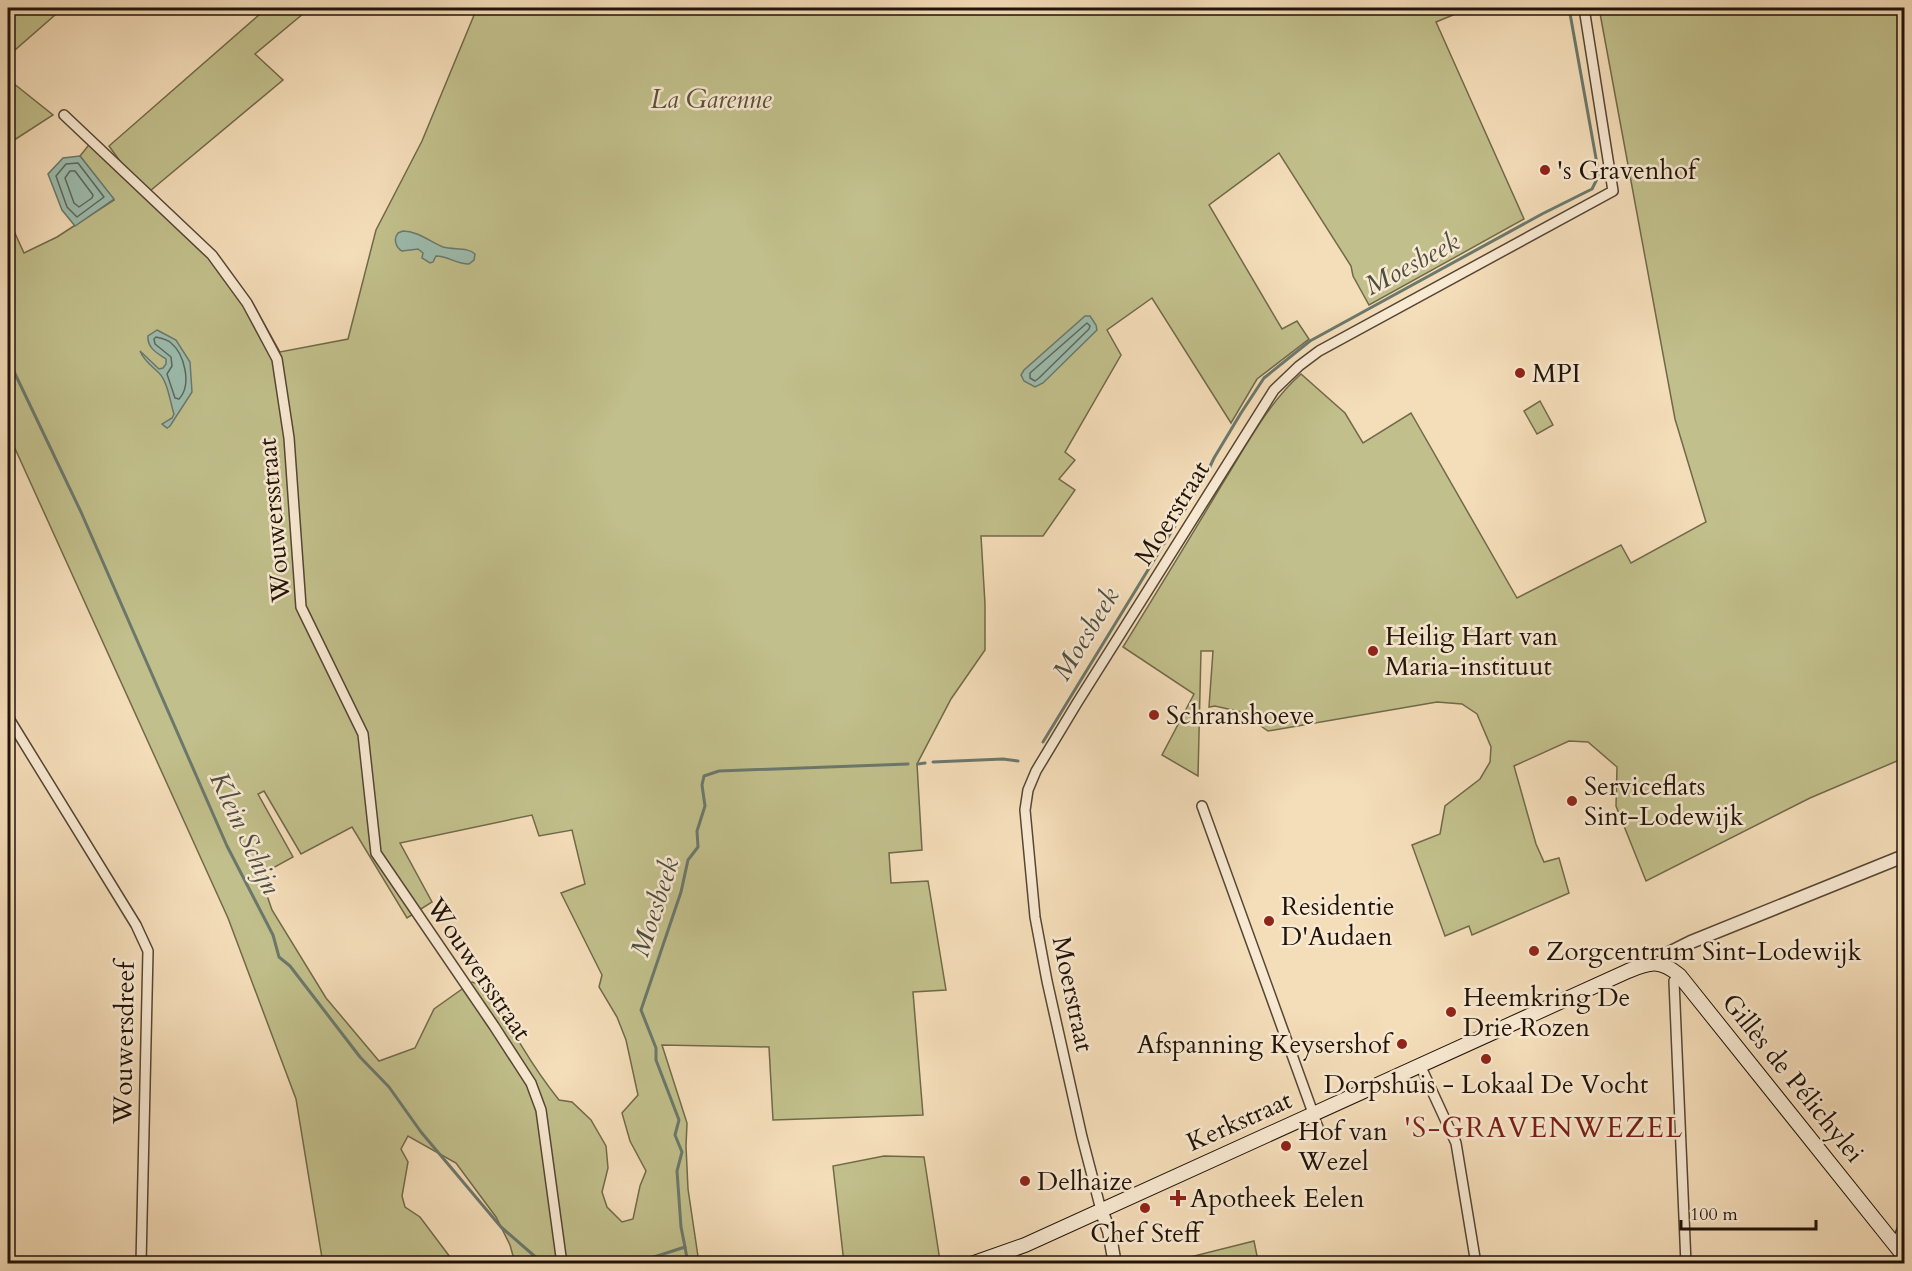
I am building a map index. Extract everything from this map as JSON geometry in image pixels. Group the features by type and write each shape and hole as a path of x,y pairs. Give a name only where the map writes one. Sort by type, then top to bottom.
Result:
{"main road":[{"name":"Kerkstraat","path":"971,1263 1025,1245 1640,966 1661,964"},
{"name":"Gillès de Pélichylei","path":"1661,964 1670,967 1676,978 1900,1250"}],"street":[{"name":"Moerstraat","path":"1101,1210 1047,981 1035,916 1025,810 1028,790 1036,771 1077,703 1274,390 1319,351 1613,191 1584,8"},
{"name":"Wouwersstraat","path":"64,115 213,255 247,303 277,359 289,438 301,607 363,734 376,853 531,1083 541,1110 562,1263"},
{"name":"Wouwersdreef","path":"8,717 136,925 148,951 141,1263"},
{"path":"1202,806 1319,1127"},
{"path":"1661,964 1674,961 1691,942 1905,856"},
{"path":"1676,978 1686,1263"},
{"path":"1420,1065 1456,1143 1476,1263"},
{"path":"1101,1210 1109,1231 1115,1263"},
{"path":"1900,1250 1905,1226"}],"green space":[{"path":"8,8 63,8 8,56"},
{"name":"La Garenne","path":"267,8 310,8 255,54 283,80 150,191 215,253 252,302 280,352 348,339 376,230 422,141 477,8 1470,8 1436,22 1524,219 1369,305 1353,276 1351,266 1279,153 1209,205 1282,329 1297,321 1309,339 1257,379 1231,423 1152,298 1107,330 1121,355 1065,452 1075,460 1059,479 1075,490 1043,536 981,536 985,650 951,699 917,764 922,850 889,853 891,883 928,881 946,990 913,992 923,1115 773,1120 769,1047 662,1045 687,1123 688,1189 699,1263 515,1263 510,1245 496,1217 456,1163 408,1136 401,1149 408,1162 402,1196 405,1207 420,1217 453,1263 323,1264 296,1099 228,918 8,433 8,218 24,253 57,237 114,200 80,156 92,141 125,168 109,146","holes":["264,791 301,854 352,827 407,918 432,902 400,843 532,815 539,836 572,830 585,884 561,893 602,975 599,987 617,1017 626,1040 638,1095 622,1113 630,1141 646,1171 640,1186 633,1219 622,1222 607,1207 602,1192 608,1168 606,1146 591,1120 572,1102 559,1100 530,1059 488,987 472,982 434,1009 415,1048 379,1061 326,998 272,910 260,875 293,857 258,794"]},
{"path":"1599,8 1904,8 1904,758 1810,798 1646,881 1616,806 1617,767 1588,742 1569,741 1514,766 1536,844 1544,862 1559,858 1569,893 1472,935 1469,926 1445,936 1412,845 1440,834 1445,806 1480,779 1490,762 1491,747 1477,714 1462,704 1437,702 1268,731 1250,714 1215,706 1209,707 1213,651 1201,651 1198,776 1162,755 1194,694 1123,647 1257,427 1301,374 1345,413 1363,443 1411,413 1517,598 1621,545 1631,563 1706,522 1675,419"},
{"path":"8,79 53,115 8,144"},
{"path":"1540,401 1553,425 1537,434 1524,411"},
{"path":"884,1156 924,1157 940,1261 930,1264 844,1263 833,1166"},
{"path":"1254,1241 1258,1261 1261,1260 1262,1263 1191,1263 1190,1257"}],"water":[{"path":"80,156 114,199 75,226 62,210 48,174 63,158"},
{"path":"403,231 419,235 443,247 469,250 475,254 474,260 469,264 464,264 436,256 430,263 422,258 423,253 418,249 402,251 398,248 396,238 398,233"},
{"path":"1085,316 1090,316 1097,330 1043,383 1035,387 1024,381 1021,375 1024,370"},
{"path":"157,330 176,340 190,362 192,392 167,428 162,424 174,414 167,387 159,373 146,361 140,351 159,369 163,368 166,359 153,350 148,340 148,336"}],"waterway":[{"name":"Moesbeek","path":"1164,544 1264,378 1310,341 1592,189 1599,175 1569,8"},
{"name":"Klein Schijn","path":"8,359 81,512 227,846 273,935 279,957 290,966 360,1057 389,1087 421,1132 501,1227 539,1260 539,1264"},
{"name":"Moesbeek","path":"1043,742 1162,547"},
{"name":"Moesbeek","path":"933,762 1003,759 1018,761"},
{"name":"Moesbeek","path":"918,764 925,763"},
{"name":"Moesbeek","path":"685,1247 681,1227 677,1171 682,1152 675,1135 679,1120 656,1060 656,1048 641,1010 681,892 688,860 698,847 697,831 705,806 702,785 704,776 719,771 908,764"},
{"name":"Klein Schijn","path":"645,1264 651,1258 685,1247 688,1264"},
{"name":"Klein Schijn","path":"615,1264 625,1264"}],"place":[{"name":"'s Gravenhof","path":"1545,170"},
{"name":"MPI","path":"1520,373"},
{"name":"Heilig Hart van Maria-instituut","path":"1373,651"},
{"name":"Schranshoeve","path":"1154,715"},
{"name":"Serviceflats Sint-Lodewijk","path":"1572,801"},
{"name":"Residentie D'Audaen","path":"1269,921"},
{"name":"Zorgcentrum Sint-Lodewijk","path":"1534,951"},
{"name":"Heemkring De Drie Rozen","path":"1451,1012"},
{"name":"Afspanning Keysershof","path":"1402,1044"},
{"name":"Dorpshuis - Lokaal De Vocht","path":"1486,1059"},
{"name":"Hof van Wezel","path":"1286,1146"},
{"name":"Delhaize","path":"1025,1181"},
{"name":"Apotheek Eelen","path":"1178,1198"},
{"name":"Chef Steff","path":"1145,1208"}],"district":[{"name":"'S-GRAVENWEZEL","path":"1544,1128"}]}
